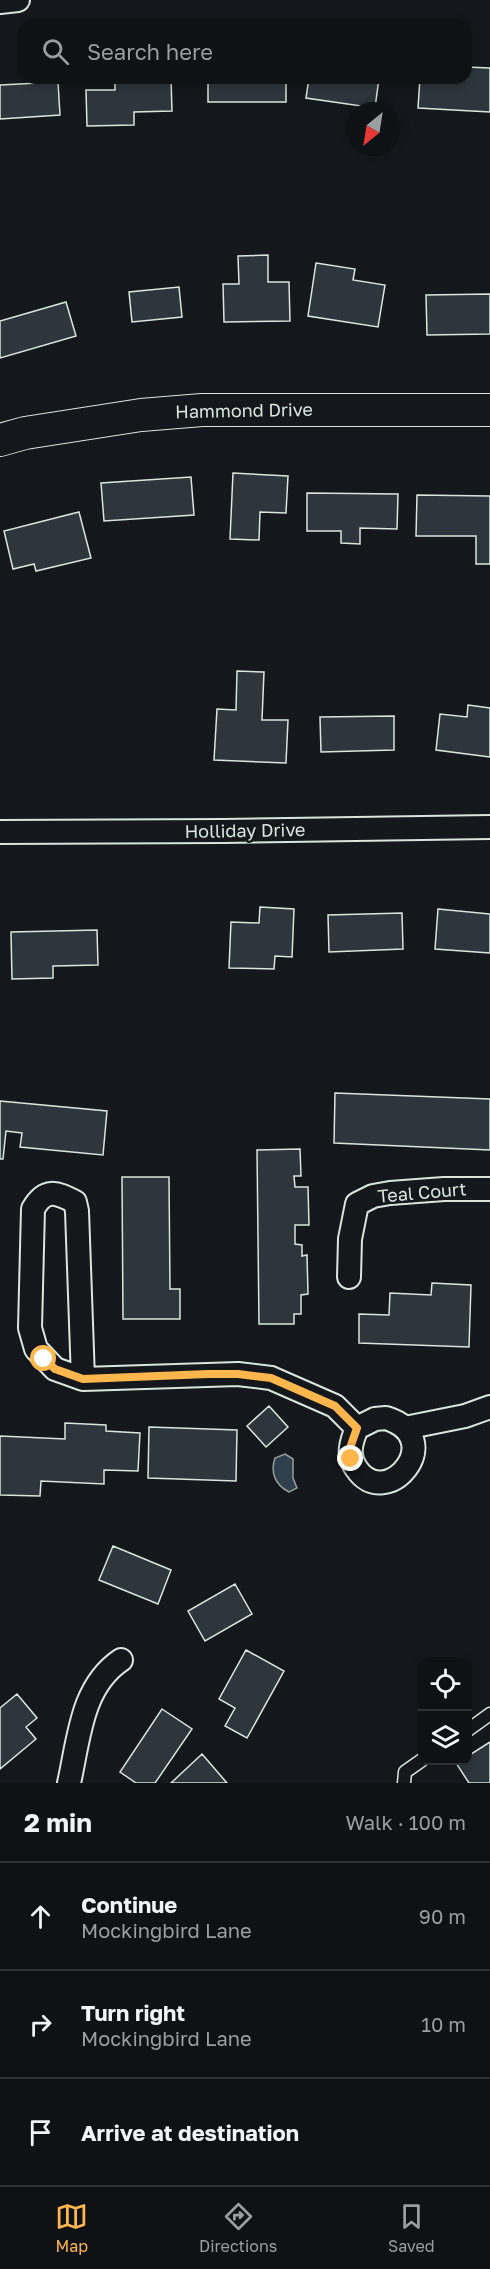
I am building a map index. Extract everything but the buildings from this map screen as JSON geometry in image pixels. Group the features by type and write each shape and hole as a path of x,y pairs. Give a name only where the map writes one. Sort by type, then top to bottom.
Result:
{"street":[{"path":"0,2 18,0"},
{"name":"Hammond Drive","path":"0,440 25,433 141,415 202,410 490,410"},
{"name":"Holliday Drive","path":"0,832 490,827"},
{"name":"Teal Court","path":"349,1277 350,1239 357,1204 373,1196 390,1193 444,1189 490,1189"},
{"path":"83,1379 77,1211 75,1202 58,1194 47,1194 39,1198 33,1209 30,1328 36,1349 55,1369 83,1379 228,1374 271,1378 335,1406 357,1428"},
{"path":"405,1428 465,1416 490,1407"},
{"path":"386,1418 405,1428 412,1436 412,1459 398,1477 376,1483 357,1470 351,1459 350,1448 357,1428 375,1419 386,1418"},
{"path":"69,1783 92,1690 100,1677 121,1660"}],"lane":[{"path":"472,1727 490,1714"},
{"path":"404,1783 405,1772 418,1763"}],"water":[{"path":"285,1454 293,1459 293,1478 297,1488 289,1492 277,1482 273,1468 275,1458"}],"route":[{"path":"44,1359 55,1369 68,1376 83,1379 208,1374 238,1374 271,1378 335,1406 357,1428 350,1448 351,1459"}]}
